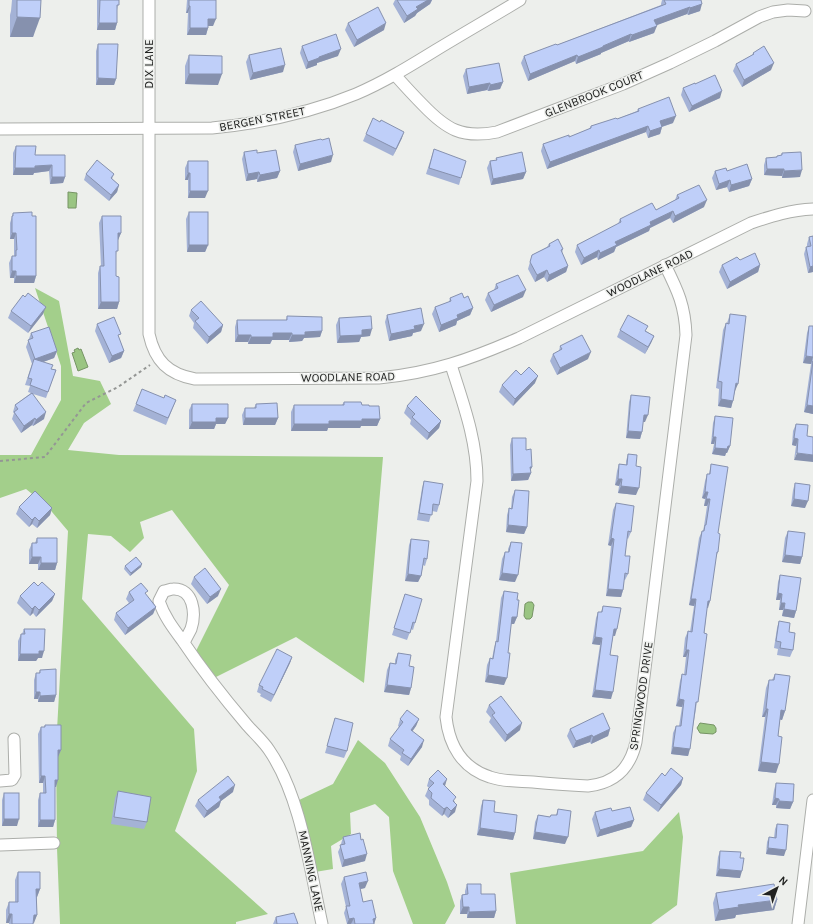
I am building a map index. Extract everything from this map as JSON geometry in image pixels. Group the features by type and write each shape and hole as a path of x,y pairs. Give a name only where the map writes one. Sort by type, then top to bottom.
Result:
{"street":[{"name":"DIX LANE","path":"149,0 149,128"},
{"name":"BERGEN STREET","path":"0,129 212,128 243,125 282,118 320,107 356,94 395,75 520,0"},
{"name":"GLENBROOK COURT","path":"395,75 436,119 445,126 469,134 497,132 623,84 715,41 759,17 773,12 788,10 805,11"},
{"name":"WOODLANE ROAD","path":"149,128 149,334 152,346 157,356 168,368 183,377 195,379 379,378 407,376 451,364 485,353 519,338 751,223 773,215 813,209"},
{"name":"SPRINGWOOD DRIVE","path":"451,364 474,443 477,463 477,481 446,717 452,744 468,765 491,778 580,786 600,785 612,780 622,772 634,753 636,742 686,335 685,318 681,299 665,266"},
{"name":"MANNING LANE","path":"184,643 208,676 269,750 284,777 299,819 322,924"},
{"path":"0,782 12,780 15,775 14,739"},
{"path":"798,924 813,800"},
{"path":"0,844 54,843"}],"path":[{"path":"0,461 45,457 86,403 118,388 151,364"}],"shaded area":[{"path":"68,192 77,193 76,208 68,208"},
{"path":"35,288 59,301 73,376 100,381 111,404 84,423 68,450 119,455 383,457 364,683 296,637 214,678 194,655 229,585 172,510 140,522 144,538 130,552 111,536 88,534 82,599 194,729 197,771 175,831 268,914 236,922 236,924 60,924 57,848 56,748 68,531 47,506 26,489 0,498 0,455 31,455 61,400 61,366"},
{"path":"78,348 79,350 81,349 88,367 78,371 72,353"},
{"path":"532,602 534,605 532,617 530,619 526,619 524,616 525,604"},
{"path":"700,723 714,725 716,732 713,734 700,733 697,728"},
{"path":"358,740 385,763 420,817 447,882 455,906 445,924 413,924 393,871 389,817 375,804 350,813 351,834 331,846 333,869 315,872 297,801 333,784"},
{"path":"679,812 683,837 677,905 651,924 516,924 510,873 643,851"}],"building":[{"path":"17,0 41,0 40,18 17,17"},
{"path":"100,0 119,0 119,5 117,5 117,23 99,23"},
{"path":"189,0 216,0 216,19 208,19 208,28 190,28"},
{"path":"397,0 428,0 416,7 418,9 407,16"},
{"path":"664,0 701,0 702,4 654,20 657,26 632,35 631,34 578,57 577,55 530,74 524,56 666,4"},
{"path":"378,7 386,23 357,40 348,23"},
{"path":"336,34 341,49 308,62 302,46"},
{"path":"98,44 118,44 116,79 98,78"},
{"path":"764,46 774,63 744,80 736,64 754,54 753,53"},
{"path":"281,48 285,65 253,73 249,55"},
{"path":"189,55 222,56 222,74 189,74"},
{"path":"499,63 503,82 469,87 466,69"},
{"path":"715,75 722,91 692,106 683,88"},
{"path":"669,97 676,116 660,121 662,127 650,131 648,126 550,162 543,144 569,135 569,137 591,128 591,126 639,111 638,109"},
{"path":"373,118 380,122 381,120 404,132 396,149 366,134"},
{"path":"329,138 333,155 300,164 295,145"},
{"path":"16,146 36,146 35,155 65,155 65,177 52,177 52,165 35,166 35,168 15,168"},
{"path":"434,149 466,161 461,178 429,168"},
{"path":"257,150 257,153 276,150 280,171 260,175 259,172 248,174 244,152"},
{"path":"522,152 526,172 493,179 490,161 497,160 496,158"},
{"path":"801,152 802,170 784,171 784,169 767,169 766,158 777,157 782,155 782,153"},
{"path":"97,160 114,174 111,178 119,185 111,195 86,174"},
{"path":"188,161 208,161 208,191 190,191"},
{"path":"747,164 752,179 731,185 730,180 719,184 715,171 726,168 727,171"},
{"path":"699,185 707,200 675,216 673,211 650,222 651,225 615,242 617,245 600,253 599,250 584,258 577,245 621,222 620,219 652,203 656,210 679,198 677,195"},
{"path":"32,212 32,216 36,216 36,276 16,276 16,271 12,271 12,256 16,256 17,250 16,233 12,233 12,216 13,213"},
{"path":"189,212 208,212 208,245 189,245"},
{"path":"102,216 121,216 121,233 118,233 118,251 116,251 116,276 119,277 119,302 101,302 100,266 104,266"},
{"path":"813,236 813,266 810,267 806,247 811,246 809,237"},
{"path":"558,239 563,249 561,250 568,266 549,275 547,270 537,275 530,262 532,255 550,246 549,244"},
{"path":"755,253 760,265 730,282 722,265 737,257 740,260"},
{"path":"518,275 526,290 494,305 488,293 498,288 496,284"},
{"path":"28,293 46,307 31,326 11,311 23,295 25,297"},
{"path":"462,293 464,298 468,296 473,308 457,315 458,318 441,325 435,307 451,301 450,298"},
{"path":"201,301 223,325 209,337 195,321 199,318 191,310"},
{"path":"421,308 424,324 414,326 415,329 391,334 387,315"},
{"path":"730,314 746,316 738,384 736,383 733,401 721,399 722,382 718,381 726,323 729,324"},
{"path":"628,315 648,326 645,331 654,336 648,347 620,330"},
{"path":"287,316 322,317 322,331 305,332 305,335 273,333 273,337 251,337 251,335 238,335 237,320 287,320"},
{"path":"371,316 372,329 362,330 362,335 340,336 339,318"},
{"path":"114,317 121,334 118,335 124,351 112,356 97,324"},
{"path":"809,326 813,326 813,357 806,356"},
{"path":"49,327 57,351 35,359 28,340 33,338 31,333"},
{"path":"582,335 591,352 560,368 553,354 562,349 560,346"},
{"path":"34,359 53,365 51,369 56,370 48,392 30,385 32,379 28,378"},
{"path":"813,361 813,406 807,405"},
{"path":"529,367 538,376 515,399 502,385 516,370 521,375"},
{"path":"142,389 164,398 165,395 176,400 168,418 136,404"},
{"path":"32,393 46,412 36,420 35,418 24,426 14,412 18,409 15,405"},
{"path":"631,395 650,397 648,415 644,415 642,432 628,431"},
{"path":"416,396 441,421 429,433 412,417 415,414 407,406"},
{"path":"344,402 361,402 362,405 379,406 380,419 362,419 362,421 329,421 329,424 294,424 294,405 344,405"},
{"path":"277,403 278,418 245,418 245,408 256,408 256,404"},
{"path":"192,404 228,404 228,418 216,418 216,422 192,422"},
{"path":"715,416 733,418 730,446 728,446 727,449 715,448 716,437 713,437"},
{"path":"796,424 808,425 807,436 813,437 813,455 797,453 798,439 794,438"},
{"path":"512,438 526,438 526,450 531,449 531,473 513,474"},
{"path":"628,454 637,455 636,466 641,467 639,488 621,486 622,479 618,479 619,464 627,465"},
{"path":"711,464 728,467 718,533 720,534 718,552 710,601 708,601 704,633 707,634 690,749 673,747 676,726 681,726 684,700 679,699 682,674 686,675 689,650 686,650 688,631 692,632 696,599 691,599 702,531 704,531 706,525 710,499 706,499 708,492 705,492 707,474 710,474"},
{"path":"424,481 443,484 439,505 433,504 432,515 419,513"},
{"path":"795,483 810,485 808,501 794,499"},
{"path":"515,490 529,491 527,527 508,525 509,508 512,509"},
{"path":"35,491 52,508 39,521 35,517 32,520 19,507"},
{"path":"616,503 634,506 631,532 628,531 625,556 630,556 628,574 625,573 623,590 608,589 614,539 611,538"},
{"path":"788,531 805,533 802,557 785,555"},
{"path":"37,538 57,538 57,563 41,563 41,557 32,557 32,543 37,543"},
{"path":"411,539 429,541 427,559 424,558 421,576 408,574"},
{"path":"511,542 522,543 518,575 502,573 505,552 509,552"},
{"path":"136,557 142,564 131,573 125,566"},
{"path":"205,568 221,589 210,597 194,577"},
{"path":"780,575 801,578 796,611 784,609 785,603 781,603 782,594 778,593"},
{"path":"34,582 38,586 42,582 55,594 39,610 35,606 32,609 20,596"},
{"path":"141,583 148,591 145,593 156,607 128,628 116,613 134,600 129,592"},
{"path":"504,591 518,593 517,600 519,600 517,617 512,617 507,678 488,675 490,658 493,659 496,641 498,642"},
{"path":"405,594 422,599 415,623 413,622 410,633 394,628"},
{"path":"603,606 621,608 617,629 614,629 610,655 618,656 613,692 595,690 602,638 595,637 598,612 602,612"},
{"path":"779,621 790,623 789,632 795,633 793,650 780,648 781,642 776,641"},
{"path":"24,629 45,629 44,651 39,651 39,654 20,654 21,634 25,634"},
{"path":"277,649 292,657 274,695 262,689 263,687 259,685"},
{"path":"398,653 411,655 409,666 414,667 411,688 387,685 390,663 396,664"},
{"path":"56,669 56,695 40,696 40,692 36,692 36,673 40,673 40,670"},
{"path":"775,674 790,676 785,711 781,710 778,736 782,737 779,764 761,762 768,709 766,709 769,680 774,680"},
{"path":"501,696 522,723 507,735 492,715 495,713 489,705"},
{"path":"407,710 419,719 411,730 424,740 411,759 402,753 404,750 390,739 403,722 400,719"},
{"path":"603,713 610,729 593,737 592,735 576,741 570,729"},
{"path":"335,718 353,723 347,751 327,746"},
{"path":"45,725 61,725 61,750 58,750 58,780 55,780 55,820 40,820 40,793 46,793 45,776 41,776 41,727 45,727"},
{"path":"671,768 683,778 661,805 646,793 662,773 665,776"},
{"path":"438,770 447,779 443,784 456,797 453,801 457,805 451,811 447,807 444,809 431,798 432,793 428,789 434,783 429,779"},
{"path":"228,776 235,785 219,797 221,800 207,811 198,800"},
{"path":"776,783 794,784 793,802 779,801 779,799 775,798"},
{"path":"118,791 151,797 147,822 114,817"},
{"path":"4,793 19,793 19,819 4,819"},
{"path":"483,800 495,801 494,812 517,815 515,833 480,828"},
{"path":"630,807 634,820 600,830 595,812 611,808 612,811"},
{"path":"558,809 571,811 568,837 535,832 538,815 550,817 551,815 557,815"},
{"path":"777,824 788,825 786,850 768,848 769,837 776,838"},
{"path":"360,833 361,840 363,839 367,854 344,860 340,845 345,844 343,837"},
{"path":"720,851 741,852 740,858 744,858 742,871 719,869"},
{"path":"18,872 40,872 40,889 36,889 37,915 34,915 33,924 12,924 12,914 9,914 9,902 18,902"},
{"path":"366,872 368,881 359,883 363,902 372,900 376,918 373,919 374,924 355,924 354,918 349,919 346,906 350,906 344,877"},
{"path":"467,884 481,884 481,894 495,894 496,911 469,912 469,907 463,907 462,895 468,894"},
{"path":"774,884 777,900 738,905 739,907 719,910 716,893"},
{"path":"294,913 298,924 277,924 276,917"}]}
